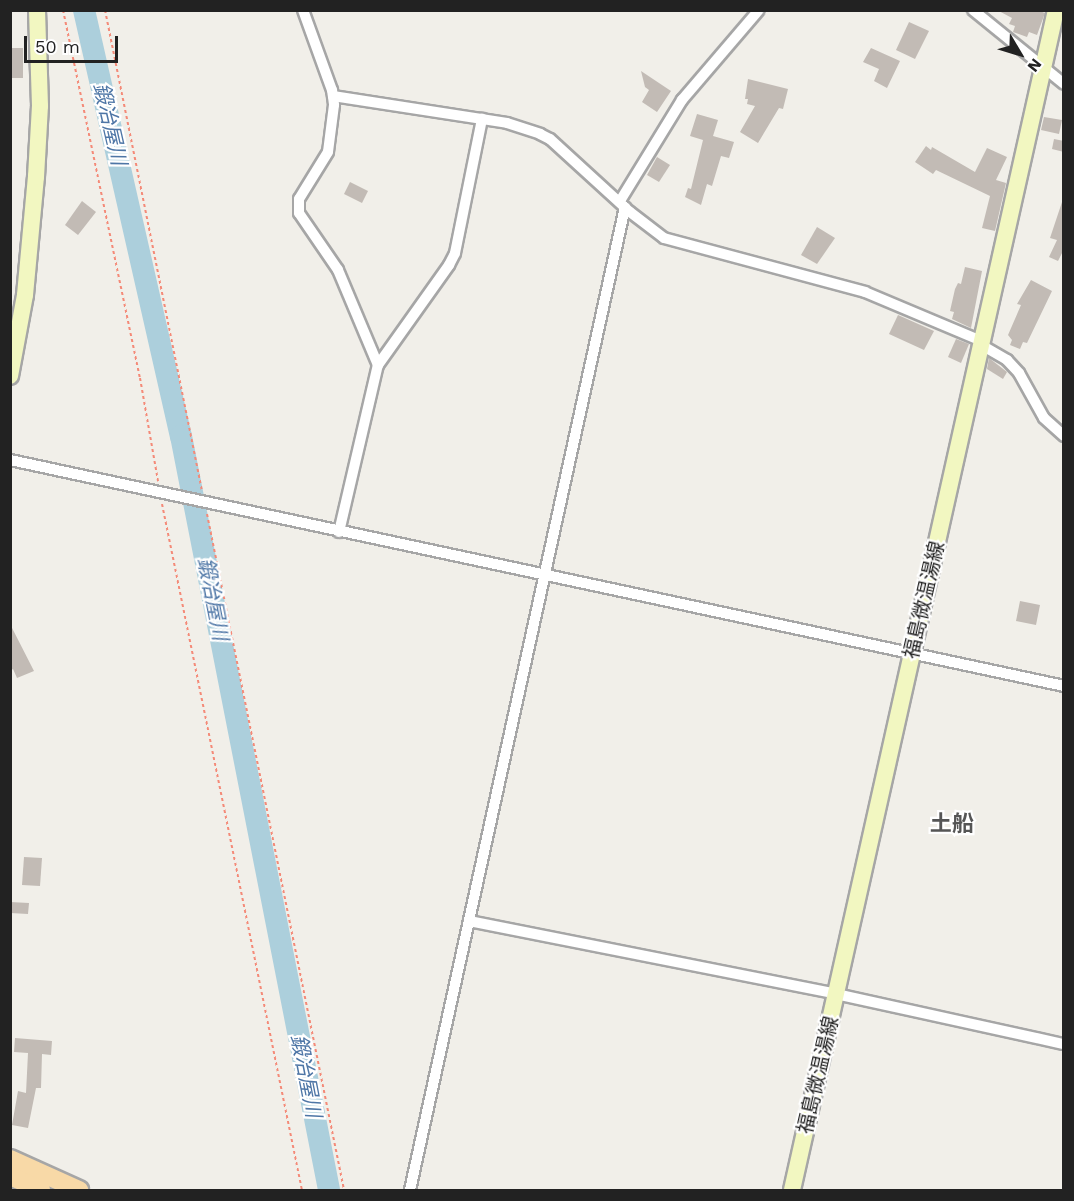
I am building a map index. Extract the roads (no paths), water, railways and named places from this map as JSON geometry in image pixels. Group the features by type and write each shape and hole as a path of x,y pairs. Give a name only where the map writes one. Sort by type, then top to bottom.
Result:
{"main road":[{"path":"10,376 25,295 36,177 40,106 37,10"},
{"name":"福島微温湯線","path":"792,1191 1056,10"},
{"path":"10,1159 79,1191"},
{"path":"10,1176 40,1191"}],"street":[{"path":"303,10 333,96 333,127 328,152 299,199 299,213 338,270 378,365"},
{"path":"410,1191 544,576 622,204 682,100 759,10"},
{"path":"973,10 1064,84"},
{"path":"333,96 482,119 517,126 550,139 658,234 673,241 865,292 983,344 1006,360 1019,373 1044,418 1064,436"},
{"path":"339,531 378,365 452,260 482,119"},
{"path":"10,460 1064,686"},
{"path":"469,921 836,994 1064,1044"}],"waterway":[{"name":"鍛冶屋川","path":"84,10 181,436 329,1190"}],"district":[{"name":"土船","path":"952,824"}]}
